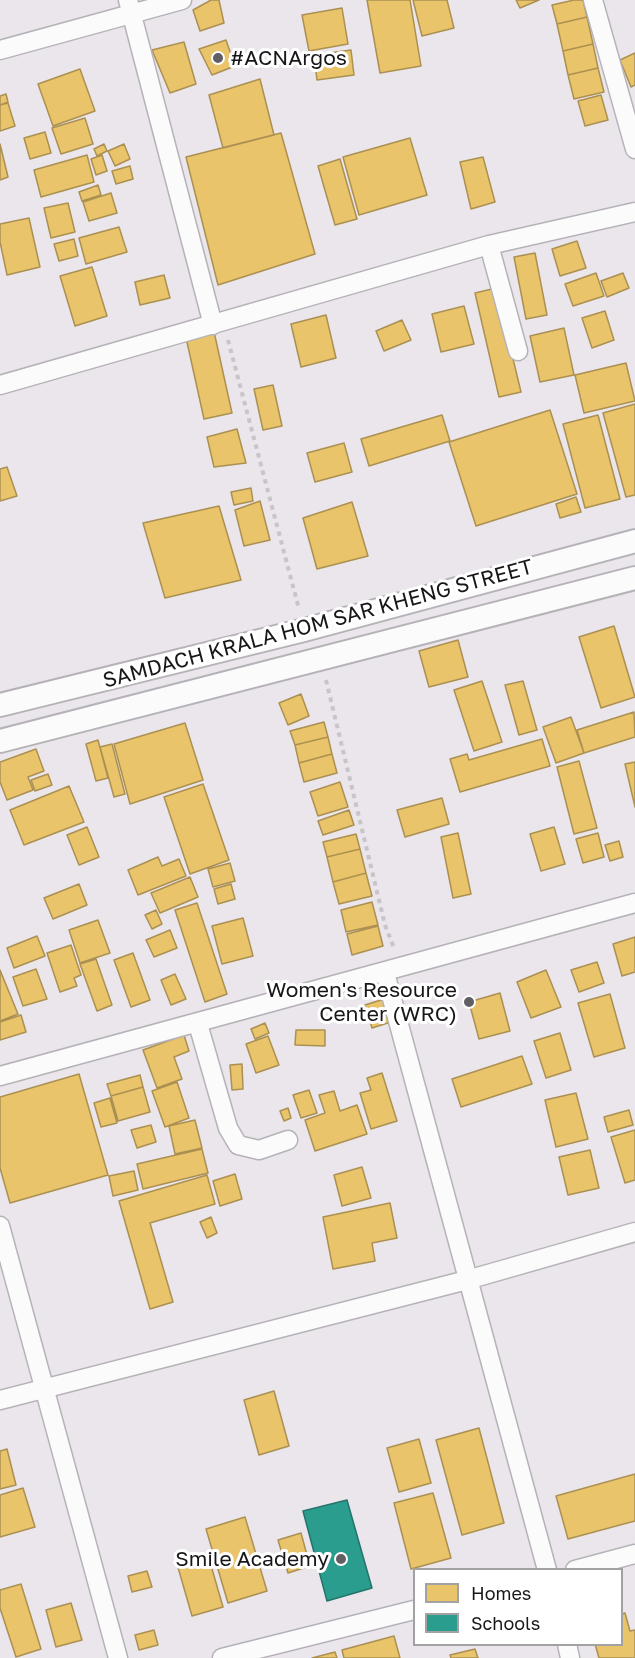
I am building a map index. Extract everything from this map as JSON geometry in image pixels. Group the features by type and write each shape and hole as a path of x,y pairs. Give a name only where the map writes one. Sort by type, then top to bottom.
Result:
{"street":[{"path":"0,50 130,7 182,0"},
{"path":"593,0 635,149"},
{"path":"130,7 218,323"},
{"path":"0,385 489,245 635,212"},
{"path":"489,245 518,351"},
{"name":"SAMDACH KRALA HOM SAR KHENG STREET","path":"0,705 304,630 635,541"},
{"name":"SAMDACH KRALA HOM SAR KHENG STREET","path":"0,741 321,661 635,578"},
{"path":"0,1076 393,971 635,903"},
{"path":"393,971 467,1280 547,1568"},
{"path":"198,1024 228,1128 238,1145 259,1150 288,1140"},
{"path":"0,1226 118,1658"},
{"path":"0,1400 467,1280 635,1232"},
{"path":"579,1568 635,1554"},
{"path":"222,1658 413,1610"}],"path":[{"path":"218,323 304,630"},
{"path":"321,661 385,925 393,971"}],"building: Homes":[{"path":"211,0 219,0 224,23 200,31 193,10"},
{"path":"367,0 410,0 421,66 380,73"},
{"path":"413,0 447,0 454,28 422,36"},
{"path":"516,0 539,0 520,8"},
{"path":"583,0 587,17 557,24 552,5"},
{"path":"342,8 348,44 309,51 302,15"},
{"path":"587,17 593,44 563,51 557,24"},
{"name":"#ACNArgos","path":"226,40 235,66 212,75 199,49"},
{"path":"184,42 196,84 170,93 152,50"},
{"path":"593,44 598,68 568,75 563,51"},
{"path":"351,50 354,75 317,80 314,55"},
{"path":"635,53 635,85 631,87 620,60"},
{"path":"598,68 604,92 574,99 568,75"},
{"path":"80,69 95,111 53,126 38,84"},
{"path":"260,79 274,135 223,148 209,95"},
{"path":"6,94 8,102 0,105 0,96"},
{"path":"601,95 608,120 585,126 578,101"},
{"path":"8,103 15,126 0,131 0,105"},
{"path":"85,118 93,144 61,154 52,128"},
{"path":"45,132 51,153 30,159 24,138"},
{"path":"281,133 315,254 218,285 186,157"},
{"path":"410,138 427,195 359,215 343,157"},
{"path":"0,144 8,177 0,180"},
{"path":"104,144 107,151 97,156 94,149"},
{"path":"124,144 130,159 115,166 108,151"},
{"path":"87,155 94,182 41,197 34,170"},
{"path":"102,155 107,171 96,175 91,159"},
{"path":"483,157 495,202 471,209 460,162"},
{"path":"340,159 357,219 335,225 318,166"},
{"path":"130,166 133,179 116,184 112,171"},
{"path":"98,185 101,195 82,201 79,192"},
{"path":"111,193 117,213 89,221 83,202"},
{"path":"68,203 75,232 51,238 44,208"},
{"path":"29,218 40,267 7,275 0,242 0,224"},
{"path":"119,227 127,252 86,264 79,238"},
{"path":"74,239 78,256 59,261 54,244"},
{"path":"577,241 586,268 560,276 552,249"},
{"path":"535,253 547,315 526,319 514,257"},
{"path":"92,267 107,316 75,326 60,276"},
{"path":"596,273 604,296 573,306 565,284"},
{"path":"623,273 629,288 607,297 601,281"},
{"path":"164,275 170,298 140,305 135,282"},
{"path":"496,288 521,392 499,397 475,293"},
{"path":"464,306 474,344 441,352 432,314"},
{"path":"605,311 614,340 592,348 582,318"},
{"path":"326,315 336,358 301,367 291,324"},
{"path":"402,320 411,340 384,351 376,331"},
{"path":"213,327 232,413 204,419 185,333"},
{"path":"564,328 574,375 540,382 530,336"},
{"path":"626,363 635,401 584,413 575,375"},
{"path":"273,385 282,426 263,430 254,389"},
{"path":"635,404 635,495 626,497 603,413"},
{"path":"550,410 577,494 476,526 449,442"},
{"path":"442,415 450,441 369,466 361,439"},
{"path":"598,415 620,499 585,508 563,424"},
{"path":"237,429 246,463 214,467 207,437"},
{"path":"344,443 352,472 315,482 307,453"},
{"path":"7,467 17,496 0,501 0,469"},
{"path":"251,488 253,501 234,505 231,492"},
{"path":"576,497 581,512 560,518 556,504"},
{"path":"260,501 270,540 244,546 235,510"},
{"path":"352,502 368,556 317,569 303,518"},
{"path":"219,506 241,580 165,598 143,523"},
{"path":"614,626 635,697 601,708 579,637"},
{"path":"458,640 468,677 429,687 419,651"},
{"path":"482,681 502,742 474,751 454,690"},
{"path":"523,681 537,730 519,735 505,685"},
{"path":"301,694 309,716 288,725 279,703"},
{"path":"634,712 635,737 584,753 577,730"},
{"path":"571,717 584,753 556,763 543,727"},
{"path":"324,722 328,737 295,745 290,731"},
{"path":"185,723 203,780 130,804 114,744"},
{"path":"328,737 332,754 299,763 295,745"},
{"path":"542,739 550,766 460,792 450,759 467,754 469,760"},
{"path":"98,740 108,778 96,781 86,744"},
{"path":"112,744 125,794 114,797 100,747"},
{"path":"36,749 44,771 28,777 33,790 7,800 0,782 0,762"},
{"path":"332,754 337,773 304,782 299,763"},
{"path":"579,761 597,828 574,834 557,767"},
{"path":"635,762 635,807 625,764"},
{"path":"48,774 52,785 35,791 31,780"},
{"path":"340,782 348,807 318,816 310,792"},
{"path":"203,784 229,860 190,874 164,797"},
{"path":"69,786 84,822 24,845 10,810"},
{"path":"442,798 449,824 405,837 397,810"},
{"path":"349,810 354,825 323,835 318,821"},
{"path":"87,827 99,857 79,865 67,835"},
{"path":"554,827 565,864 541,871 530,834"},
{"path":"458,833 471,894 453,898 441,837"},
{"path":"598,833 604,857 583,863 576,839"},
{"path":"356,834 360,849 327,857 323,842"},
{"path":"619,841 623,857 610,861 605,845"},
{"path":"360,849 366,873 333,882 327,857"},
{"path":"158,857 162,866 179,859 186,876 138,895 128,870"},
{"path":"230,863 235,881 213,887 208,869"},
{"path":"366,873 372,896 339,904 333,882"},
{"path":"190,877 198,897 160,913 151,893"},
{"path":"79,884 87,905 53,919 44,898"},
{"path":"231,884 235,899 218,904 214,889"},
{"path":"372,902 378,925 346,932 341,910"},
{"path":"197,903 227,994 205,1002 175,910"},
{"path":"156,910 162,924 152,929 145,915"},
{"path":"243,918 253,956 222,964 212,926"},
{"path":"98,920 110,953 80,963 69,930"},
{"path":"378,926 383,946 352,955 347,934"},
{"path":"170,930 177,948 154,957 146,940"},
{"path":"37,936 45,956 14,968 7,948"},
{"path":"635,937 635,972 622,976 613,944"},
{"path":"71,945 81,975 74,978 77,986 60,992 47,953"},
{"path":"133,953 150,1000 131,1007 114,960"},
{"path":"96,959 112,1005 97,1011 80,964"},
{"path":"597,962 604,983 579,992 571,970"},
{"path":"36,969 47,999 23,1006 13,977"},
{"path":"0,970 18,1014 0,1021"},
{"path":"546,970 561,1007 531,1018 517,982"},
{"path":"175,974 186,999 171,1005 161,980"},
{"path":"500,993 510,1031 479,1039 469,1002"},
{"path":"610,994 625,1048 594,1057 578,1003"},
{"path":"384,999 391,1022 372,1028 365,1005"},
{"path":"21,1015 26,1032 0,1040 0,1022"},
{"path":"265,1023 269,1033 255,1039 251,1029"},
{"path":"296,1030 325,1030 325,1046 295,1045"},
{"path":"560,1033 571,1070 546,1078 534,1041"},
{"path":"184,1035 189,1051 174,1057 182,1079 157,1088 143,1050"},
{"path":"268,1036 279,1065 256,1073 246,1044"},
{"path":"522,1056 532,1084 461,1107 452,1079"},
{"path":"242,1064 243,1089 232,1090 230,1065"},
{"path":"382,1073 397,1121 371,1129 360,1093 371,1090 367,1078"},
{"path":"79,1074 108,1175 10,1203 0,1168 0,1097"},
{"path":"140,1075 143,1087 111,1096 107,1084"},
{"path":"177,1082 189,1118 165,1127 152,1091"},
{"path":"143,1087 150,1112 118,1121 111,1096"},
{"path":"309,1090 317,1113 301,1118 293,1095"},
{"path":"334,1091 340,1111 357,1105 367,1134 315,1151 305,1120 325,1113 319,1095"},
{"path":"576,1093 588,1139 556,1147 545,1100"},
{"path":"110,1098 117,1123 101,1127 94,1103"},
{"path":"288,1108 291,1118 284,1121 280,1111"},
{"path":"629,1110 633,1125 608,1132 604,1117"},
{"path":"195,1120 202,1148 175,1154 169,1126"},
{"path":"151,1125 156,1142 137,1148 131,1130"},
{"path":"635,1130 635,1180 625,1183 611,1137"},
{"path":"202,1149 208,1173 143,1189 137,1164"},
{"path":"590,1150 599,1188 568,1195 559,1157"},
{"path":"362,1167 371,1198 342,1206 334,1175"},
{"path":"134,1171 138,1190 113,1196 109,1176"},
{"path":"235,1174 242,1199 220,1206 213,1181"},
{"path":"207,1175 215,1204 150,1223 173,1302 150,1309 119,1201"},
{"path":"390,1203 397,1238 372,1243 375,1261 333,1269 323,1217"},
{"path":"211,1217 217,1233 207,1238 200,1222"},
{"path":"274,1391 289,1446 259,1455 244,1400"},
{"path":"479,1428 504,1523 462,1535 436,1440"},
{"path":"419,1439 431,1483 399,1492 387,1448"},
{"path":"7,1449 16,1485 0,1489 0,1451"},
{"path":"635,1474 635,1521 568,1539 556,1496"},
{"path":"23,1488 35,1527 0,1537 0,1495"},
{"path":"433,1493 451,1558 411,1569 394,1503"},
{"path":"245,1517 267,1591 228,1603 206,1529"},
{"path":"301,1533 310,1566 288,1573 278,1540"},
{"path":"208,1555 223,1607 192,1616 177,1564"},
{"path":"147,1571 152,1587 132,1592 128,1576"},
{"path":"21,1584 41,1649 16,1657 0,1608 0,1590"},
{"path":"71,1603 82,1640 56,1647 46,1610"},
{"path":"625,1613 630,1631 635,1630 635,1658 599,1658 596,1646 623,1646 623,1614"},
{"path":"154,1630 158,1645 139,1650 135,1635"},
{"path":"394,1636 400,1658 344,1658 342,1650"},
{"path":"475,1649 478,1658 451,1658 450,1655"},
{"path":"335,1652 337,1658 312,1658"}],"building: Schools":[{"path":"347,1500 372,1588 327,1601 303,1511"}],"place":[{"name":"#ACNArgos","path":"218,58"},
{"name":"Women's Resource Center (WRC)","path":"469,1002"},
{"name":"Smile Academy","path":"341,1559"}]}
